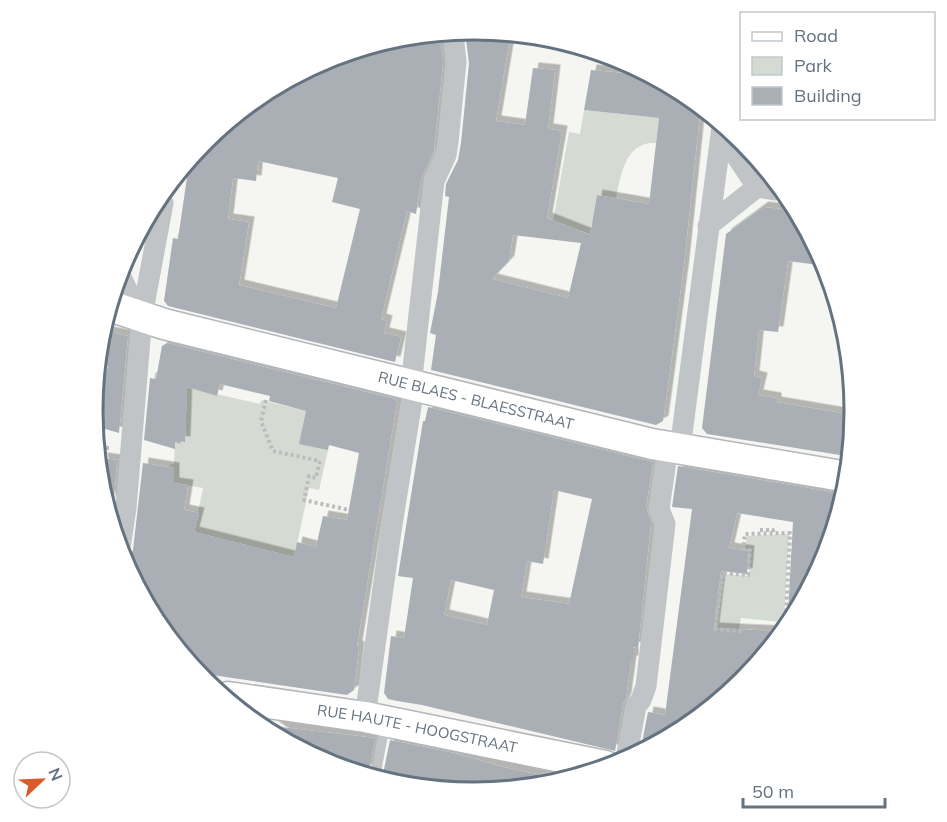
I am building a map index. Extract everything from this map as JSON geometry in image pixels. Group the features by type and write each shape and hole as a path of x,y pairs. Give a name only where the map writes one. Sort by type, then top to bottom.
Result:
{"street":[{"path":"375,719 390,531 412,399 434,181 446,155 448,142 456,62 454,41"},
{"path":"628,747 636,706 646,686 665,524 660,509 674,448 720,134"},
{"path":"708,226 766,189 738,152"},
{"path":"123,529 126,508 131,304 159,215"},
{"path":"125,287 131,304"},
{"name":"RUE BLAES - BLAESSTRAAT","path":"131,304 164,324 412,385 674,448 838,475"},
{"name":"RUE HAUTE - HOOGSTRAAT","path":"240,699 375,719 590,763"}],"lane":[{"path":"375,719 376,768"}],"path":[{"path":"266,400 261,421 273,451 320,461 316,478 309,476 304,500 350,510"},
{"path":"760,530 773,530 773,534"},
{"path":"741,630 715,630 723,573 748,575 750,550 743,549 746,534 790,533 786,609"}],"green space":[{"path":"584,110 659,118 656,143 646,144 631,153 623,170 616,198 597,195 590,234 553,221 569,132 580,134"},
{"path":"172,384 260,404 261,400 306,411 328,450 319,490 309,488 294,558 194,532 203,488 169,482 170,464 174,464 175,441 184,442"},
{"path":"789,534 784,613 779,622 741,618 739,630 717,628 724,574 749,576 751,550 745,548 747,536"}],"building":[{"path":"466,40 509,42 496,121 525,125 533,68 555,70 548,129 562,131 547,218 590,235 597,195 649,204 659,118 584,110 591,70 624,73 659,90 700,117 684,264 663,421 656,425 431,370 436,335 430,333 438,292 449,197 445,196 446,184 458,160 469,63","holes":["513,235 581,243 568,298 492,279 509,261"]},
{"path":"441,42 443,62 434,151 421,179 416,214 407,211 381,319 387,321 384,333 401,337 395,362 168,306 164,301 173,238 178,239 187,176 229,132 248,117 288,90 354,60 401,48","holes":["258,161 338,178 332,202 360,209 336,308 239,285 249,222 228,219 233,178 256,181"]},
{"path":"763,207 785,210 806,247 814,264 788,261 778,332 759,330 754,376 762,378 758,395 776,398 776,402 841,413 844,410 841,455 707,434 702,428 726,234"},
{"path":"112,333 128,336 119,433 104,429 104,387 108,366 106,363"},
{"path":"167,343 395,399 397,402 357,646 359,647 354,690 347,695 214,675 165,617 141,575 131,554 143,463 174,468 174,483 188,485 184,510 199,513 194,532 294,557 297,542 316,547 323,516 347,520 359,453 329,445 328,450 299,444 306,411 269,401 270,396 220,384 217,396 187,387 185,442 175,441 175,449 144,440 150,378 156,379 162,346"},
{"path":"428,407 653,462 646,507 651,523 638,648 633,647 633,661 631,661 615,751 388,699 384,693 391,636 404,638 413,578 398,576 423,421 425,421","holes":["554,490 592,499 569,604 521,597 527,561 543,564","451,580 494,590 487,625 444,615"]},
{"path":"106,459 117,460 114,499"},
{"path":"678,466 835,492 816,553 788,606 793,522 737,513 729,548 749,551 747,574 721,571 714,628 772,631 718,690 679,719 643,740 648,712 665,715 692,509 672,507"},
{"path":"280,727 375,738 370,767 332,753"},
{"path":"390,740 454,753 540,775 474,782 425,778 384,770"}]}
